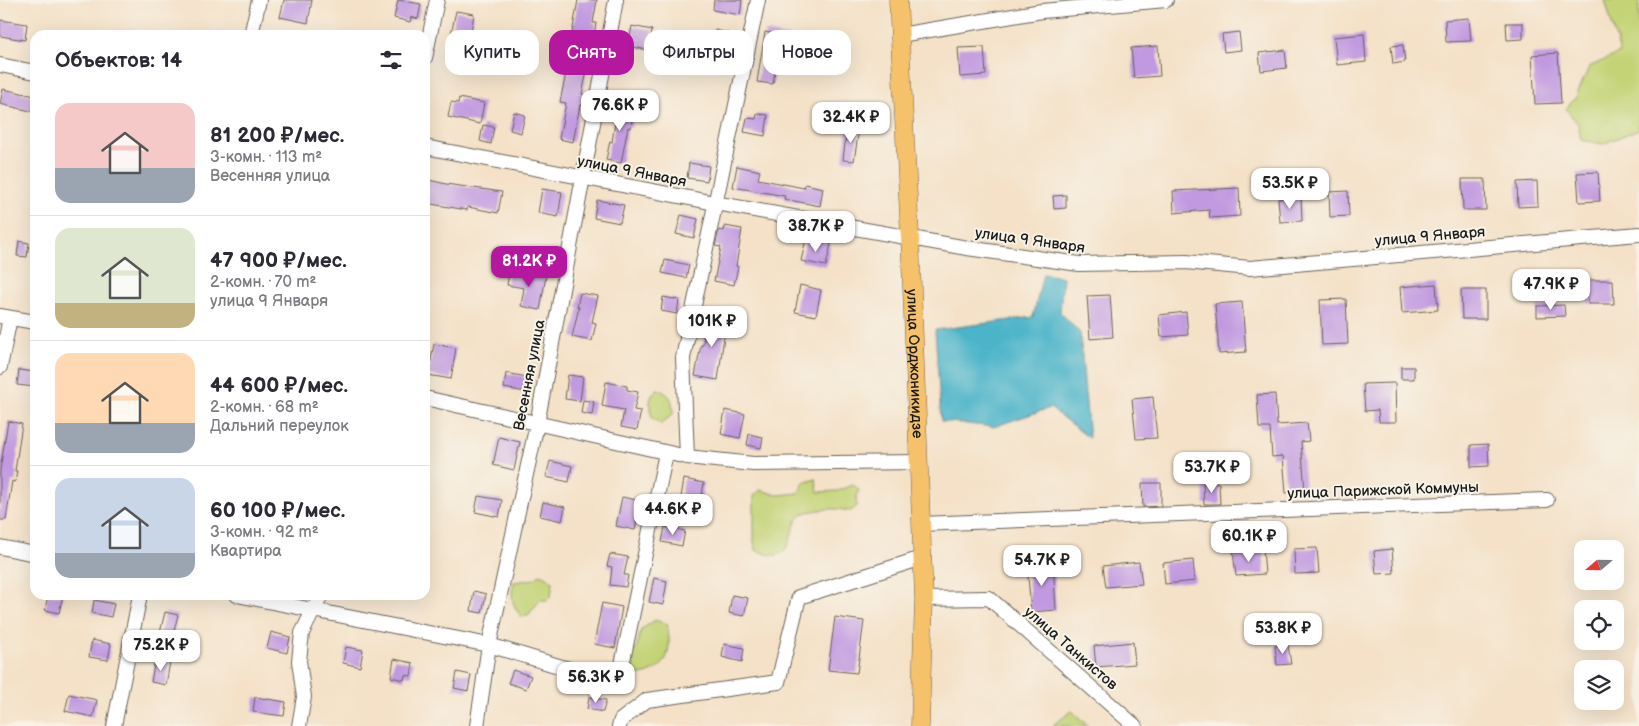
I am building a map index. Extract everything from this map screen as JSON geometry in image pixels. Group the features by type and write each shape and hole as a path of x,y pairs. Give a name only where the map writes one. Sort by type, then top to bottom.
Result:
{"main road":[{"name":"улица Орджоникидзе","path":"898,0 910,236 924,599 920,726"}],"street":[{"path":"252,30 259,0"},
{"path":"430,34 437,0"},
{"name":"Весенняя улица","path":"477,726 489,645 536,424 616,0"},
{"path":"687,457 683,358 758,0"},
{"path":"900,35 1042,11 1166,0"},
{"path":"0,65 30,71"},
{"name":"улица 9 Января","path":"430,148 715,203 910,236 967,248 1079,264 1186,262 1250,268 1639,234"},
{"path":"0,367 5,317 30,321"},
{"path":"430,399 687,457 753,464 918,462"},
{"path":"263,600 489,645 618,684 666,452"},
{"name":"улица Парижской Коммуны","path":"920,524 1547,500"},
{"path":"0,547 30,553"},
{"path":"620,723 647,700 778,682 800,597 922,558"},
{"name":"улица Танкистов","path":"924,599 989,598 1135,726"},
{"path":"114,726 139,600"},
{"path":"299,726 304,697 299,661 302,632 319,600"}],"green space":[{"path":"1605,0 1639,0 1639,129 1603,144 1581,140 1578,124 1566,109 1576,97 1589,67 1620,53"},
{"path":"657,389 668,395 672,405 673,414 661,424 652,418 650,410 651,399"},
{"path":"816,479 818,492 838,491 853,485 859,490 856,499 857,506 851,511 829,509 805,513 798,518 785,550 779,554 770,555 756,550 754,542 754,496 760,490 778,495 799,493 803,483"},
{"path":"540,574 553,582 551,596 547,600 540,600 529,614 522,617 513,601 514,582 535,579"},
{"path":"655,620 667,624 669,635 668,653 665,660 654,671 633,676 629,668 630,659 637,646 641,630"},
{"path":"1072,711 1088,726 1054,726 1054,724"}],"water":[{"path":"1043,274 1063,277 1060,312 1080,333 1089,438 1050,408 993,427 941,421 935,330 1033,317"}],"building":[{"path":"284,0 312,0 308,23 280,17"},
{"path":"398,0 421,4 418,19 411,17 410,22 394,18"},
{"path":"578,0 597,0 593,23 596,23 595,30 573,30"},
{"path":"714,0 742,0 740,15 713,10"},
{"path":"456,11 474,14 471,30 452,30"},
{"path":"1469,18 1471,41 1446,42 1445,20"},
{"path":"0,20 27,24 25,40 0,36"},
{"path":"1506,23 1523,23 1523,39 1507,40"},
{"path":"632,26 652,30 644,30 644,49 634,47 634,30 631,30"},
{"path":"1239,32 1241,50 1224,52 1222,34"},
{"path":"1364,34 1366,62 1337,65 1334,37"},
{"path":"763,44 763,75 774,75 773,84 757,82"},
{"path":"1403,45 1405,62 1393,64 1391,46"},
{"path":"1158,46 1160,76 1134,78 1131,48"},
{"path":"984,47 986,75 960,77 958,48"},
{"path":"1285,50 1287,68 1261,71 1259,53"},
{"path":"1558,53 1561,103 1535,104 1532,55"},
{"path":"566,75 586,75 582,94 589,96 587,106 580,105 573,142 559,139 566,103 560,102"},
{"path":"3,89 30,95 30,111 0,104"},
{"path":"459,98 484,103 480,124 448,117 451,102 458,103"},
{"path":"618,103 634,106 631,128 628,127 621,163 606,160 610,141 612,142"},
{"path":"514,112 525,115 521,133 510,130"},
{"path":"757,114 768,115 765,136 744,132 747,118 756,119"},
{"path":"483,125 494,127 491,144 480,141"},
{"path":"847,127 859,129 854,161 843,160"},
{"path":"689,163 709,166 707,181 687,178"},
{"path":"737,166 760,171 758,179 804,188 805,184 823,188 820,206 784,199 785,196 733,187"},
{"path":"1598,172 1600,201 1579,202 1577,173"},
{"path":"1462,179 1485,179 1486,210 1463,210"},
{"path":"430,180 502,192 498,213 468,207 467,210 430,204"},
{"path":"1537,181 1538,206 1518,207 1517,182"},
{"path":"1239,188 1240,216 1210,218 1209,210 1174,213 1173,191"},
{"path":"542,189 562,192 558,217 538,213"},
{"path":"1348,191 1349,216 1330,217 1329,192"},
{"path":"1066,195 1066,208 1054,209 1053,196"},
{"path":"1301,197 1302,221 1280,222 1278,199"},
{"path":"597,200 624,205 620,223 594,218"},
{"path":"681,215 698,219 694,238 676,234"},
{"path":"725,226 742,229 734,285 714,281 721,247 715,246 719,230 724,231"},
{"path":"806,239 831,244 826,266 801,261"},
{"path":"19,241 29,243 27,257 17,256"},
{"path":"665,260 689,265 686,278 662,273"},
{"path":"526,272 546,276 540,310 521,306 524,288 507,285 509,273 525,276"},
{"path":"1587,280 1613,280 1614,304 1588,304"},
{"path":"1436,284 1438,310 1402,313 1400,287"},
{"path":"800,285 821,290 816,316 795,312"},
{"path":"1461,290 1486,290 1486,319 1462,319"},
{"path":"580,293 598,296 592,322 596,323 592,341 572,337 579,307 577,307"},
{"path":"1110,295 1113,337 1090,339 1087,296"},
{"path":"663,297 679,300 677,314 661,311"},
{"path":"1346,299 1348,344 1322,345 1320,300"},
{"path":"1242,302 1246,352 1219,354 1215,304"},
{"path":"1564,305 1565,316 1537,317 1537,306"},
{"path":"1186,312 1188,335 1161,337 1159,315"},
{"path":"714,314 727,315 718,380 695,376 701,345 703,345 706,318 714,319"},
{"path":"434,344 456,348 451,379 430,375"},
{"path":"1401,367 1414,367 1414,379 1401,379"},
{"path":"19,370 30,371 30,386 17,385"},
{"path":"506,373 527,377 525,392 504,388"},
{"path":"568,375 583,377 580,401 565,399"},
{"path":"606,382 627,386 627,390 638,392 634,410 641,411 637,430 621,427 624,410 602,406"},
{"path":"1395,383 1396,422 1379,422 1378,410 1365,411 1363,384"},
{"path":"1275,394 1277,425 1307,423 1309,441 1301,442 1305,491 1286,493 1283,456 1272,457 1270,428 1259,428 1257,395"},
{"path":"1153,397 1157,438 1136,439 1132,399"},
{"path":"583,400 594,402 592,415 581,413"},
{"path":"725,410 745,414 740,438 721,434"},
{"path":"8,421 22,424 15,482 12,481 6,520 0,520 0,470"},
{"path":"749,434 763,437 761,448 747,445"},
{"path":"499,437 520,442 514,470 493,465"},
{"path":"1488,444 1489,466 1471,467 1471,445"},
{"path":"550,461 572,466 569,482 546,477"},
{"path":"684,479 704,483 700,507 680,503"},
{"path":"1142,483 1161,483 1161,506 1143,507"},
{"path":"1219,483 1220,504 1204,504 1203,484"},
{"path":"478,496 502,500 499,517 475,512"},
{"path":"622,497 641,501 635,530 616,526"},
{"path":"543,502 565,507 562,521 540,516"},
{"path":"665,527 685,531 682,546 662,542"},
{"path":"1317,548 1319,573 1295,574 1294,549"},
{"path":"1263,549 1265,574 1236,576 1233,552"},
{"path":"1392,549 1394,573 1376,574 1374,551"},
{"path":"610,554 628,557 624,575 628,575 626,587 610,585 612,567 607,566"},
{"path":"1193,560 1195,581 1165,584 1163,563"},
{"path":"1053,562 1056,610 1031,612 1027,564"},
{"path":"1139,562 1142,584 1106,587 1103,566"},
{"path":"654,578 667,581 663,605 649,602"},
{"path":"474,591 486,594 482,613 471,611"},
{"path":"732,595 748,598 744,616 729,613"},
{"path":"47,600 62,600 59,613 45,610"},
{"path":"94,600 114,604 111,617 92,613"},
{"path":"602,603 622,607 615,648 594,644"},
{"path":"165,612 178,615 173,635 160,633"},
{"path":"835,617 864,621 857,673 828,670"},
{"path":"271,632 290,637 287,653 267,648"},
{"path":"92,640 111,644 108,660 89,657"},
{"path":"1133,642 1135,664 1096,667 1094,646"},
{"path":"724,644 744,648 742,662 722,657"},
{"path":"1288,645 1291,664 1277,665 1275,646"},
{"path":"346,647 363,650 360,667 343,663"},
{"path":"394,659 413,663 411,676 405,675 404,680 391,677"},
{"path":"155,660 170,662 166,685 151,682"},
{"path":"513,670 531,676 526,689 508,683"},
{"path":"457,672 471,675 468,691 454,688"},
{"path":"69,694 97,700 93,717 65,711"},
{"path":"255,697 286,702 284,716 253,712"},
{"path":"589,697 606,700 603,712 587,709"}]}
